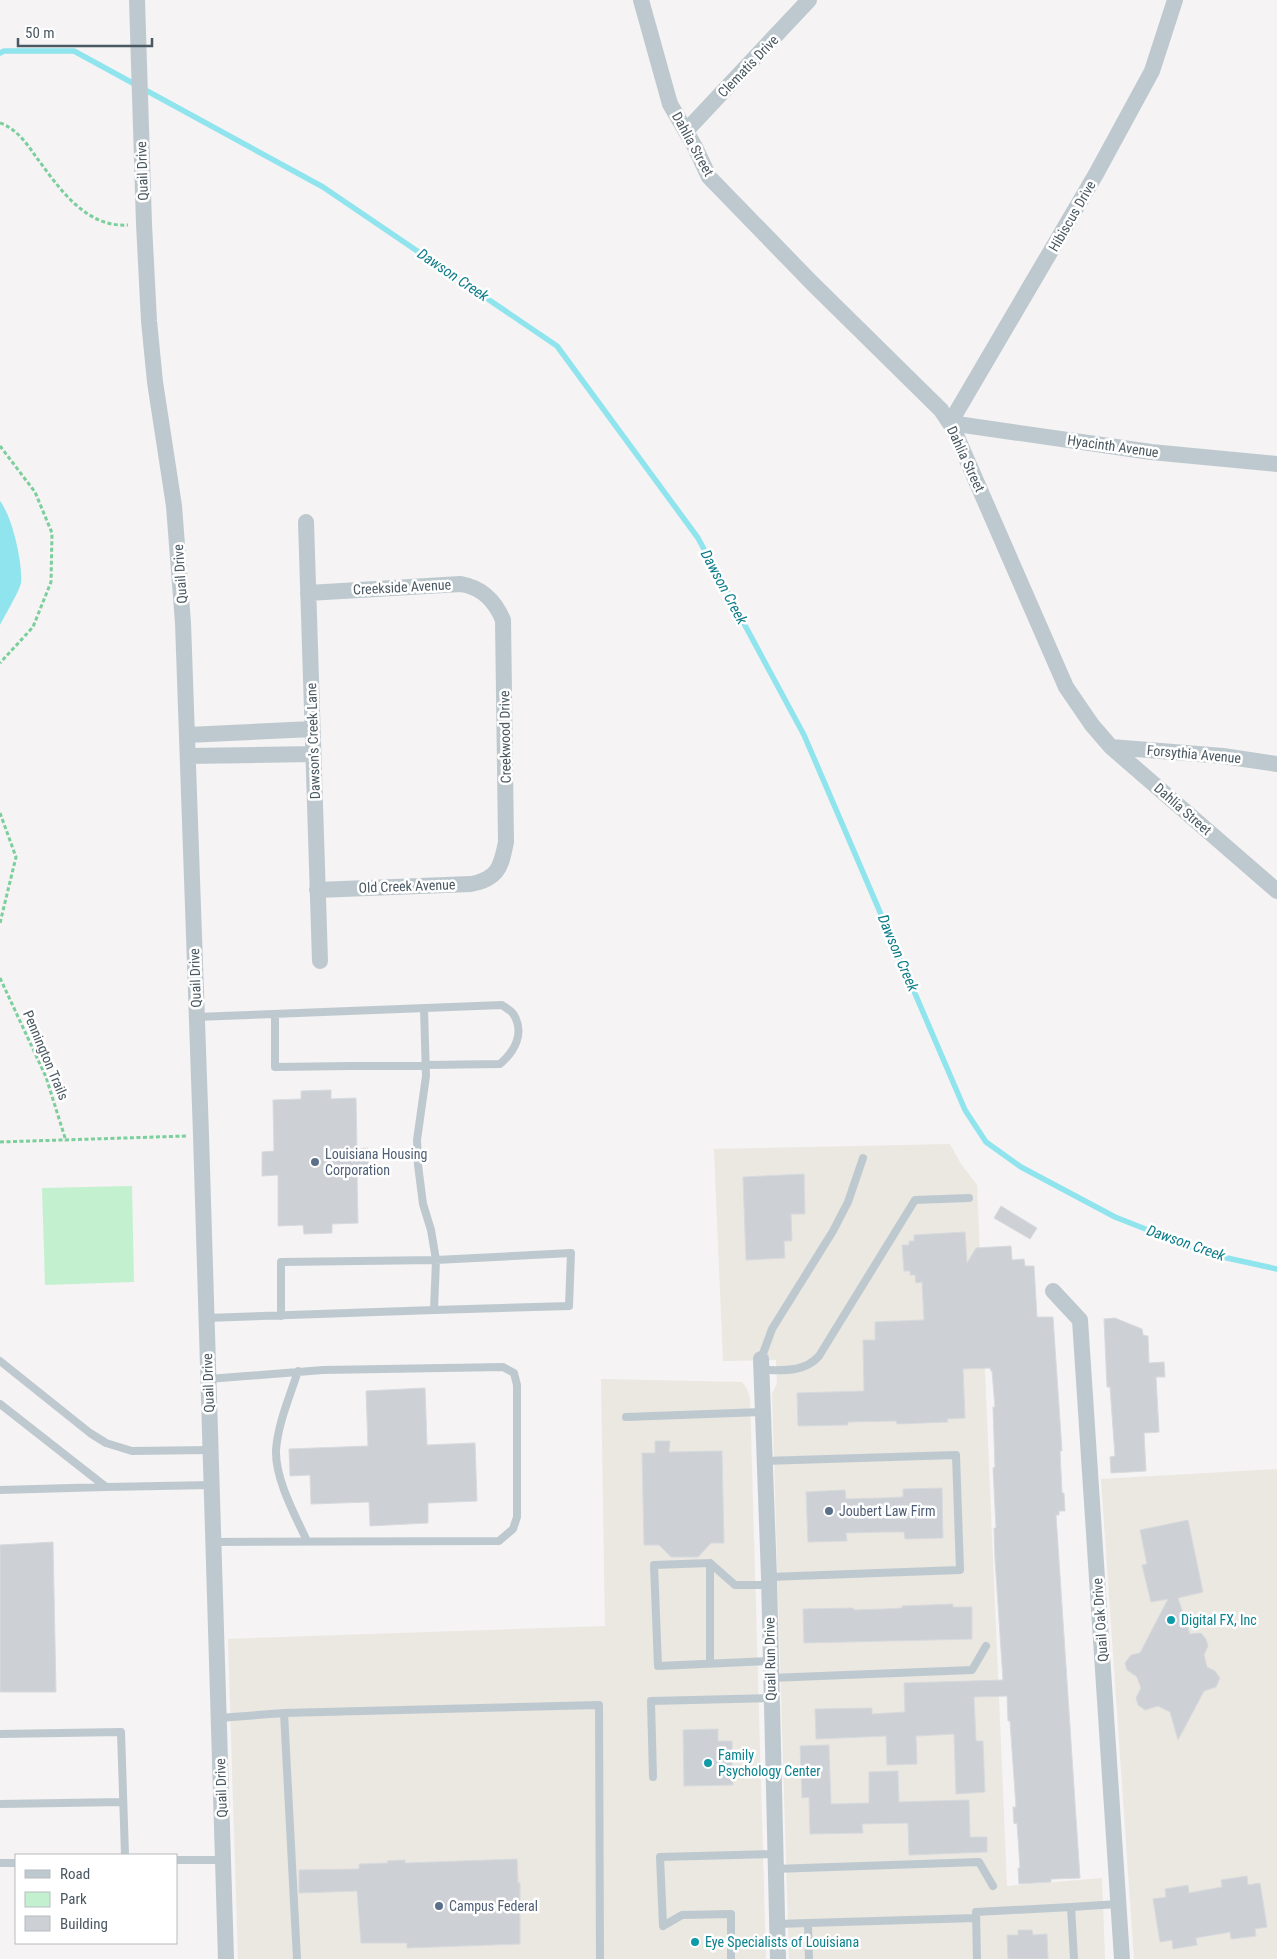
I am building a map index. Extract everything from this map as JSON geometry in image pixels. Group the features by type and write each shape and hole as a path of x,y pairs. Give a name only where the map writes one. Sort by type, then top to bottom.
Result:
{"street":[{"name":"Dahlia Street","path":"642,0 670,104 709,177 811,282 941,410 950,423 1066,687 1092,725 1112,747 1277,891"},
{"name":"Clematis Drive","path":"686,131 809,0"},
{"name":"Hibiscus Drive","path":"950,423 1096,174 1152,71 1175,0"},
{"name":"Quail Drive","path":"137,2 149,321 155,382 178,540 188,735 226,1959"},
{"name":"Hyacinth Avenue","path":"950,423 1151,452 1277,464"},
{"name":"Dawson's Creek Lane","path":"306,522 320,961"},
{"name":"Creekside Avenue","path":"308,593 461,584 472,586 491,599"},
{"name":"Creekwood Drive","path":"491,599 498,608 503,620 506,842 501,864 494,875"},
{"path":"188,735 312,729"},
{"name":"Forsythia Avenue","path":"1112,747 1223,756 1277,764"},
{"path":"188,756 313,754"},
{"name":"Old Creek Avenue","path":"317,890 470,884 484,881 494,875"},
{"name":"Quail Oak Drive","path":"1053,1291 1080,1320 1122,1959"},
{"name":"Quail Run Drive","path":"760,1365 769,1581 770,1698 778,1959"}],"lane":[{"path":"196,1017 502,1005 514,1013 519,1027 518,1041 511,1055 500,1064 275,1067 275,1014"},
{"path":"424,1008 426,1065 417,1140 423,1204 431,1230 436,1260 434,1310"},
{"path":"863,1158 848,1202 833,1230 772,1329 760,1365 804,1368 813,1363 915,1200 969,1198"},
{"path":"206,1318 281,1316 569,1306 571,1253 436,1260 281,1262 281,1316"},
{"path":"0,1361 106,1443 132,1451 210,1450"},
{"path":"208,1378 298,1371 503,1367 514,1373 517,1385 518,1517 513,1529 499,1541 214,1542"},
{"path":"298,1371 281,1425 276,1450 277,1464 286,1494 307,1542"},
{"path":"0,1404 106,1487"},
{"path":"626,1417 762,1412"},
{"path":"763,1461 956,1455 960,1570 769,1581 735,1585 710,1563 654,1565 658,1666 770,1661"},
{"path":"0,1490 212,1485"},
{"path":"710,1563 710,1663"},
{"path":"770,1678 972,1670 986,1646"},
{"path":"652,1777 651,1701 770,1698"},
{"path":"219,1718 284,1713 598,1706 600,1959"},
{"path":"284,1713 297,1959"},
{"path":"0,1734 122,1732 125,1854"},
{"path":"0,1804 123,1802"},
{"path":"731,1959 731,1914 682,1916 663,1926 660,1857 774,1862 979,1862 993,1886"},
{"path":"178,1860 223,1860"},
{"path":"0,1864 15,1863"},
{"path":"977,1959 976,1912 1118,1904"},
{"path":"1071,1907 1074,1959"},
{"path":"776,1924 976,1918"},
{"path":"808,1923 809,1959"}],"path":[{"path":"0,123 13,129 27,144 59,188 78,207 97,220 112,225 144,224"},
{"path":"0,446 36,492 52,533 51,582 33,627 0,663"},
{"path":"0,813 16,857 0,923"},
{"name":"Pennington Trails","path":"0,978 46,1077 66,1141"},
{"path":"0,1142 201,1135"}],"shaded area":[{"path":"950,1144 961,1164 977,1185 1007,1886 1102,1878 1105,1959 789,1959 772,1393 777,1384 776,1360 723,1361 714,1149"},
{"path":"601,1379 742,1382 750,1397 766,1959 238,1959 228,1639 605,1626"},
{"path":"1277,1469 1277,1959 1134,1959 1101,1479"}],"green space":[{"path":"132,1186 134,1282 45,1285 42,1188"}],"water":[{"path":"0,501 9,517 12,528 20,564 21,583 0,625"}],"building":[{"name":"Louisiana Housing Corporation","path":"331,1090 331,1099 356,1098 357,1149 368,1148 369,1172 357,1173 358,1223 332,1224 332,1233 304,1234 303,1225 278,1226 278,1175 262,1176 262,1152 274,1151 273,1100 301,1099 301,1091"},
{"path":"804,1174 805,1214 791,1214 792,1241 784,1241 785,1258 746,1260 743,1177"},
{"path":"1001,1206 1037,1228 1030,1239 994,1218"},
{"path":"965,1232 967,1263 976,1248 1011,1246 1012,1260 1024,1259 1025,1266 1034,1266 1037,1317 1053,1317 1062,1451 1060,1451 1062,1493 1064,1493 1065,1511 1059,1511 1059,1515 1056,1515 1080,1878 1051,1879 1051,1882 1019,1884 1018,1868 1020,1868 1017,1823 1014,1824 1013,1807 1016,1807 1007,1696 974,1697 976,1741 983,1741 985,1792 956,1794 954,1734 916,1736 917,1764 887,1765 886,1736 816,1739 815,1709 872,1708 872,1714 905,1712 904,1683 1003,1680 994,1528 996,1528 993,1468 995,1467 993,1407 995,1407 992,1371 990,1368 963,1369 965,1418 947,1419 948,1422 897,1424 896,1421 848,1422 848,1425 798,1426 797,1393 864,1391 863,1340 875,1340 875,1322 924,1320 922,1282 916,1283 915,1275 910,1275 910,1271 904,1271 902,1245 909,1245 909,1241 914,1241 914,1235"},
{"path":"1115,1318 1142,1329 1143,1335 1148,1336 1149,1363 1164,1362 1165,1377 1156,1377 1159,1432 1144,1433 1146,1471 1111,1473 1110,1457 1115,1456 1110,1387 1107,1387 1104,1319"},
{"path":"425,1388 427,1445 475,1443 477,1501 428,1503 428,1523 370,1526 369,1502 311,1504 310,1475 290,1476 289,1449 368,1446 366,1391"},
{"path":"655,1441 670,1441 669,1452 722,1451 724,1543 711,1543 698,1557 671,1557 659,1545 644,1545 642,1453 655,1453"},
{"path":"942,1488 943,1538 905,1539 904,1532 846,1533 847,1541 808,1542 806,1492 845,1490 846,1499 883,1498 903,1497 903,1489"},
{"name":"Digital FX, Inc","path":"1188,1520 1203,1592 1178,1598 1190,1634 1201,1633 1206,1639 1208,1646 1204,1655 1207,1667 1215,1671 1220,1678 1216,1687 1204,1691 1178,1740 1170,1712 1158,1706 1145,1710 1138,1705 1136,1698 1141,1688 1137,1677 1127,1670 1125,1663 1131,1655 1140,1653 1168,1599 1151,1602 1142,1565 1147,1564 1140,1530"},
{"path":"53,1542 56,1692 0,1692 0,1545"},
{"path":"953,1604 953,1607 972,1607 972,1639 804,1643 803,1609 884,1609 902,1608 902,1606"},
{"name":"Family Psychology Center","path":"718,1729 718,1741 732,1741 733,1785 684,1786 683,1730"},
{"path":"829,1745 831,1804 869,1803 869,1772 898,1771 899,1802 969,1800 970,1837 987,1837 987,1852 909,1855 908,1823 862,1824 863,1833 810,1834 809,1797 802,1798 800,1746"},
{"name":"Campus Federal","path":"517,1859 518,1883 520,1883 520,1944 407,1948 407,1943 361,1943 357,1891 299,1893 299,1870 359,1869 359,1864 388,1863 387,1861 405,1860 405,1863"},
{"path":"1247,1876 1248,1885 1260,1883 1267,1927 1255,1929 1256,1936 1231,1939 1230,1932 1196,1938 1197,1945 1173,1949 1172,1940 1160,1942 1153,1899 1166,1897 1165,1889 1188,1885 1189,1893 1222,1887 1221,1880"},
{"path":"1018,1930 1032,1930 1033,1935 1047,1934 1048,1959 1008,1959 1007,1935 1018,1935"}],"waterway":[{"name":"Dawson Creek","path":"0,53 4,51 74,51 323,187 557,346 698,538 804,735 965,1110 986,1142 1021,1167 1115,1217 1209,1254 1277,1269"}],"place":[{"name":"Louisiana Housing Corporation","path":"315,1162"},
{"name":"Joubert Law Firm","path":"829,1511"},
{"name":"Digital FX, Inc","path":"1171,1620"},
{"name":"Family Psychology Center","path":"708,1763"},
{"name":"Campus Federal","path":"439,1906"},
{"name":"Eye Specialists of Louisiana","path":"695,1942"}]}
